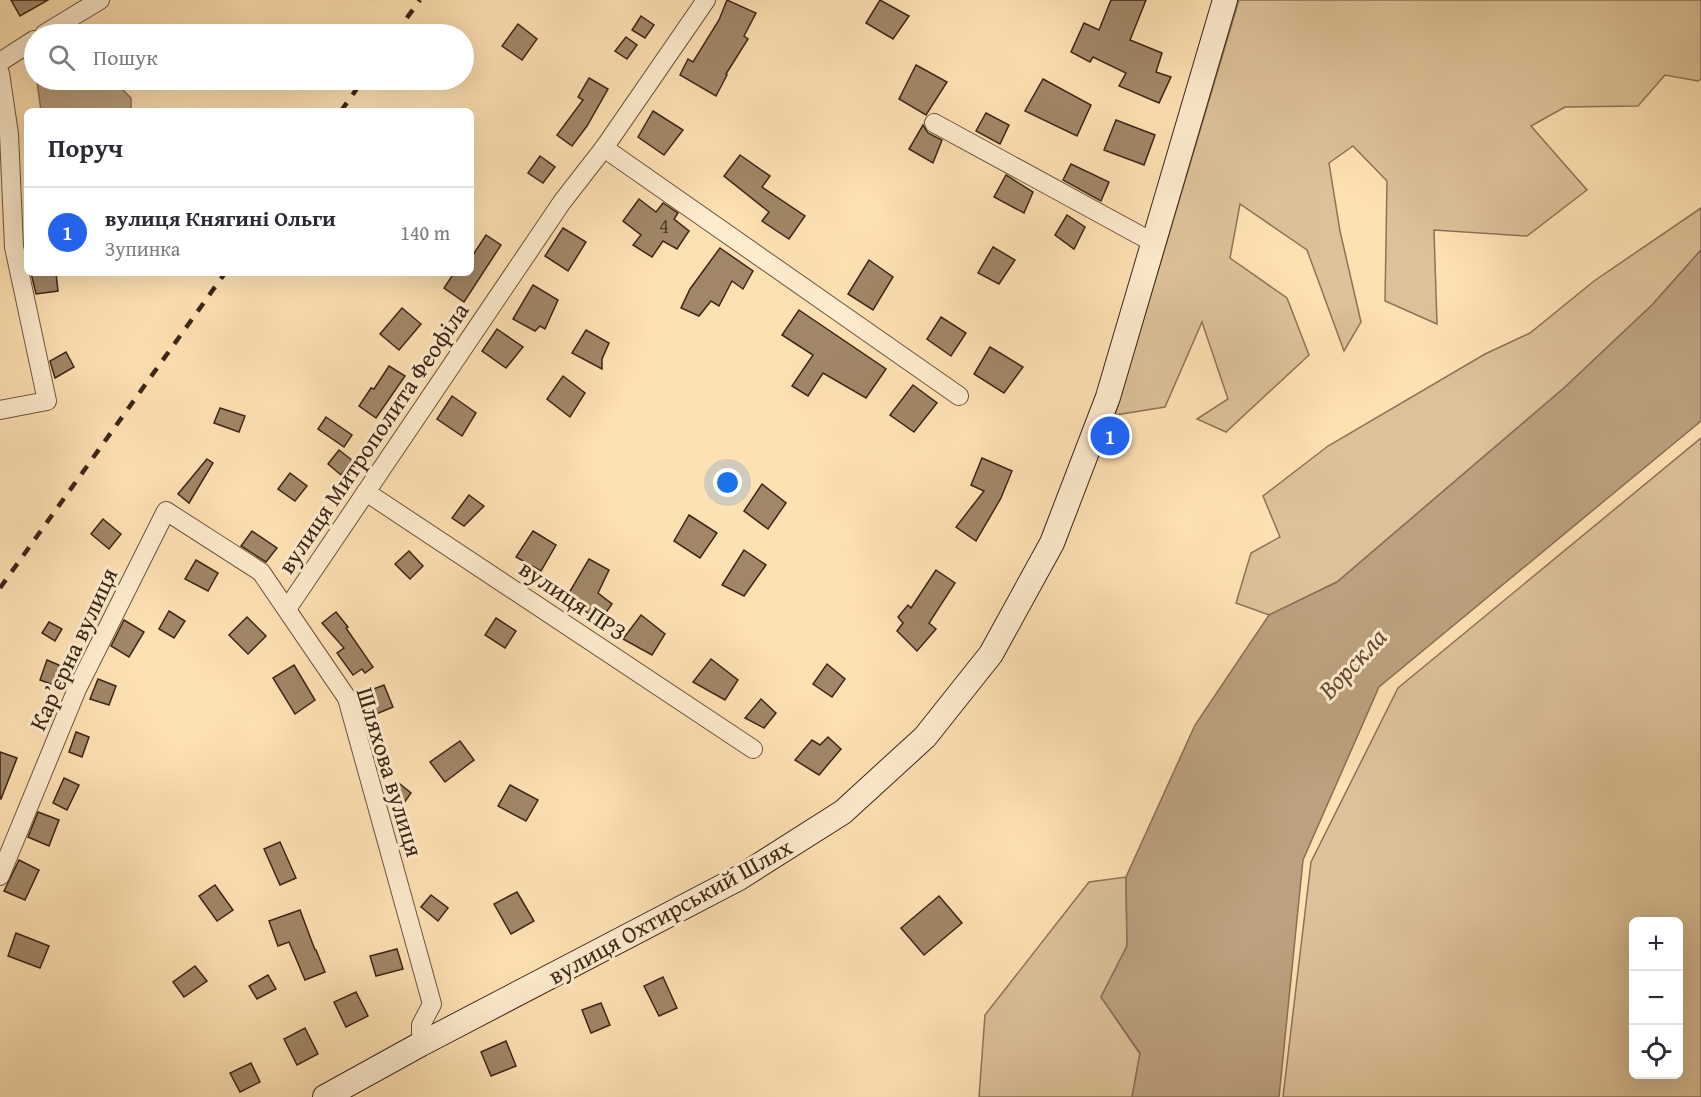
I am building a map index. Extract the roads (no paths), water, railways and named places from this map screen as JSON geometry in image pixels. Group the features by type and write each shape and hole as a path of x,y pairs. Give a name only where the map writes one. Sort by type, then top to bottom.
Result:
{"main road":[{"name":"вулиця Охтирський Шлях","path":"325,1097 421,1044 739,878 843,812 925,737 991,654 1052,543 1107,398 1225,0"}],"street":[{"path":"60,24 100,0"},
{"name":"вулиця Митрополита Феофіла","path":"287,609 562,202 604,148 706,0"},
{"path":"0,62 24,46"},
{"path":"0,73 7,250 47,401 0,410"},
{"path":"934,123 1154,243"},
{"path":"604,148 959,396"},
{"name":"вулиця ПРЗ","path":"366,492 753,749"},
{"name":"Шляхова вулиця","path":"166,511 261,572 347,698 432,1005 421,1025 421,1044"},
{"name":"Карʼєрна вулиця","path":"0,876 77,689 166,511"}],"water":[{"path":"38,90 123,90 131,98 131,108 41,108"},
{"name":"Ворскла","path":"1701,250 1701,421 1379,687 1303,860 1279,1097 1132,1097 1140,1053 1101,997 1127,946 1126,877 1195,725 1269,615 1337,582 1564,388 1652,305"}],"railway":[{"path":"402,24 420,0"},
{"path":"343,108 356,90"},
{"path":"0,588 223,276"}],"place":[{"name":"вулиця Княгині Ольги","path":"1110,436"}]}
